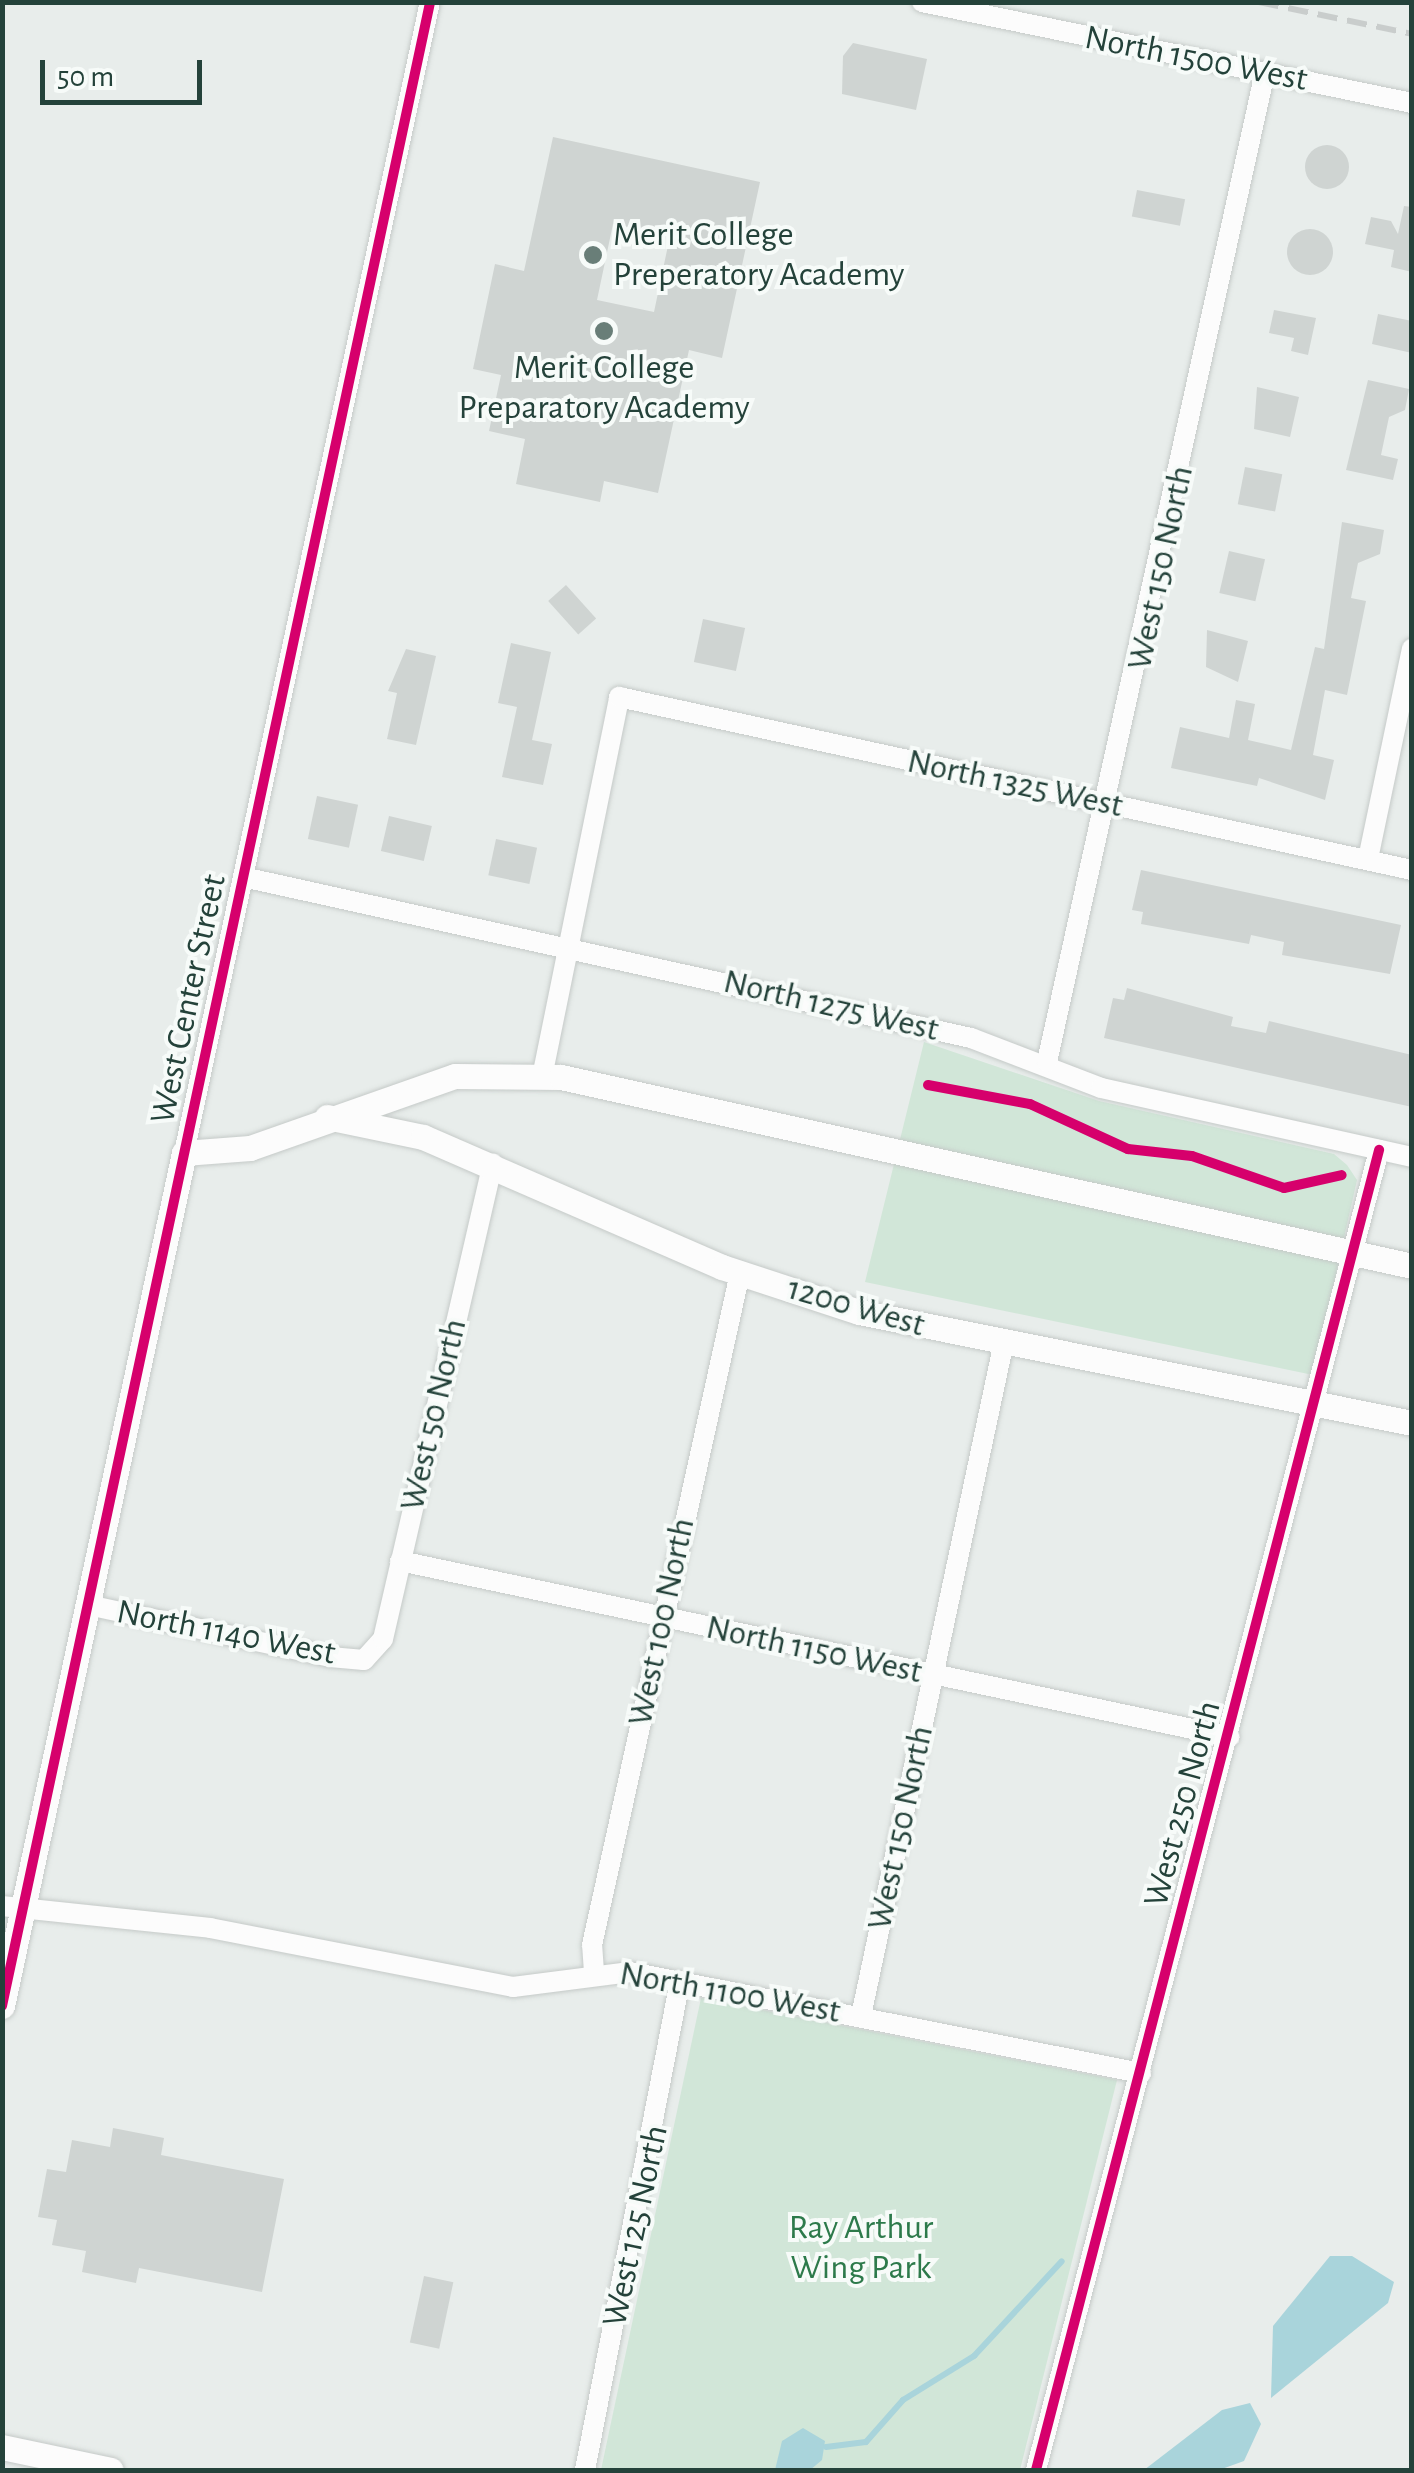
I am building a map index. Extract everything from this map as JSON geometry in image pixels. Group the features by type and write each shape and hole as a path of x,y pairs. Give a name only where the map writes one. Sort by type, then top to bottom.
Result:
{"street":[{"name":"West Center Street","path":"2,2006 13,1908 88,1605 430,2"},
{"name":"North 1500 West","path":"922,2 1412,103"},
{"name":"West 150 North","path":"1047,1062 1100,803 1132,704 1265,72"},
{"path":"1368,859 1412,648"},
{"name":"North 1325 West","path":"566,948 619,698 1412,870"},
{"name":"North 1275 West","path":"243,877 566,948 1047,1062 1101,1088 1412,1157"},
{"path":"542,1077 566,948"},
{"path":"184,1153 250,1148 322,1116 456,1076 542,1077 1412,1266"},
{"name":"1200 West","path":"322,1116 423,1137 740,1273 1003,1346 1412,1423"},
{"name":"West 250 North","path":"1036,2470 1318,1406 1379,1150"},
{"name":"West 50 North","path":"364,1660 383,1640 492,1164"},
{"name":"West 100 North","path":"594,1972 663,1618 740,1273"},
{"name":"West 150 North","path":"861,2016 1003,1346"},
{"name":"North 1150 West","path":"400,1561 1230,1737"},
{"name":"North 1140 West","path":"88,1605 364,1660"},
{"name":"North 1100 West","path":"13,1908 210,1928 480,1984 594,1972 680,1981 1141,2073"},
{"name":"West 125 North","path":"585,2470 680,1981"},
{"path":"2,2448 111,2470"}],"green space":[{"path":"924,1042 1099,1101 1334,1154 1347,1165 1357,1180 1313,1375 865,1282"},
{"name":"Ray Arthur Wing Park","path":"701,1998 1117,2080 1020,2470 601,2470"}],"water":[{"path":"1330,2256 1352,2256 1394,2282 1388,2303 1271,2398 1273,2326"},
{"path":"1250,2403 1261,2424 1244,2461 1219,2470 1144,2470 1222,2410"},
{"path":"803,2428 825,2441 822,2460 810,2470 775,2470 782,2441"}],"building":[{"path":"853,43 927,59 916,110 842,94 843,56"},
{"name":"Merit College Preparatory Academy","path":"553,137 760,182 722,358 689,350 658,493 604,481 600,502 516,484 525,439 489,431 501,375 473,369 495,264 524,271","holes":["613,224 670,236 654,312 597,300"]},
{"path":"1327,145 1343,151 1349,167 1343,183 1327,189 1311,183 1305,167 1311,151"},
{"path":"1137,190 1185,199 1180,226 1132,217"},
{"path":"1404,206 1412,207 1412,272 1391,267 1394,250 1365,244 1371,217 1391,221 1398,234"},
{"path":"1310,229 1326,236 1333,252 1326,268 1310,275 1294,268 1287,252 1294,236"},
{"path":"1274,310 1316,318 1308,355 1291,351 1294,338 1269,333"},
{"path":"1378,314 1412,321 1412,353 1372,344"},
{"path":"1368,380 1409,389 1405,410 1389,417 1381,455 1398,459 1393,480 1346,470"},
{"path":"1257,387 1299,397 1290,437 1254,429"},
{"path":"1245,467 1282,474 1275,512 1238,504"},
{"path":"1342,522 1384,530 1380,554 1358,563 1351,598 1366,601 1347,695 1325,690 1313,755 1334,760 1325,800 1259,778 1257,786 1171,768 1180,727 1229,738 1236,700 1255,704 1248,740 1291,750 1315,647 1324,649"},
{"path":"1229,551 1265,559 1255,601 1219,593"},
{"path":"566,585 596,618 578,635 548,601"},
{"path":"703,619 745,628 736,671 694,662"},
{"path":"1207,630 1248,641 1238,682 1206,667"},
{"path":"511,643 551,652 532,740 552,744 543,785 502,777 517,707 498,703"},
{"path":"406,649 436,656 416,745 387,739 397,693 388,691"},
{"path":"317,796 358,805 349,848 308,839"},
{"path":"389,816 432,826 424,861 381,851"},
{"path":"496,839 537,848 529,884 488,875"},
{"path":"1141,870 1401,925 1390,974 1282,955 1284,942 1251,935 1249,944 1141,924 1143,912 1132,910"},
{"path":"1127,988 1233,1017 1231,1026 1266,1033 1269,1021 1412,1055 1412,1107 1104,1038 1113,998 1124,1000"},
{"path":"113,2128 164,2138 161,2155 284,2179 262,2292 139,2268 136,2283 82,2272 86,2251 52,2245 57,2220 38,2217 47,2169 66,2172 72,2140 110,2147"},
{"path":"424,2276 453,2282 439,2349 410,2343"}],"waterway":[{"path":"826,2447 866,2442 903,2400 974,2356 1062,2261"}],"railway":[{"path":"1259,2 1412,34"}],"cycle path":[{"path":"2,2006 430,2"},
{"path":"928,1085 1030,1104 1128,1149 1192,1156 1284,1188 1342,1175"},
{"path":"1036,2470 1379,1150"}],"place":[{"name":"Merit College Preperatory Academy","path":"593,255"},
{"name":"Merit College Preparatory Academy","path":"604,331"}]}
